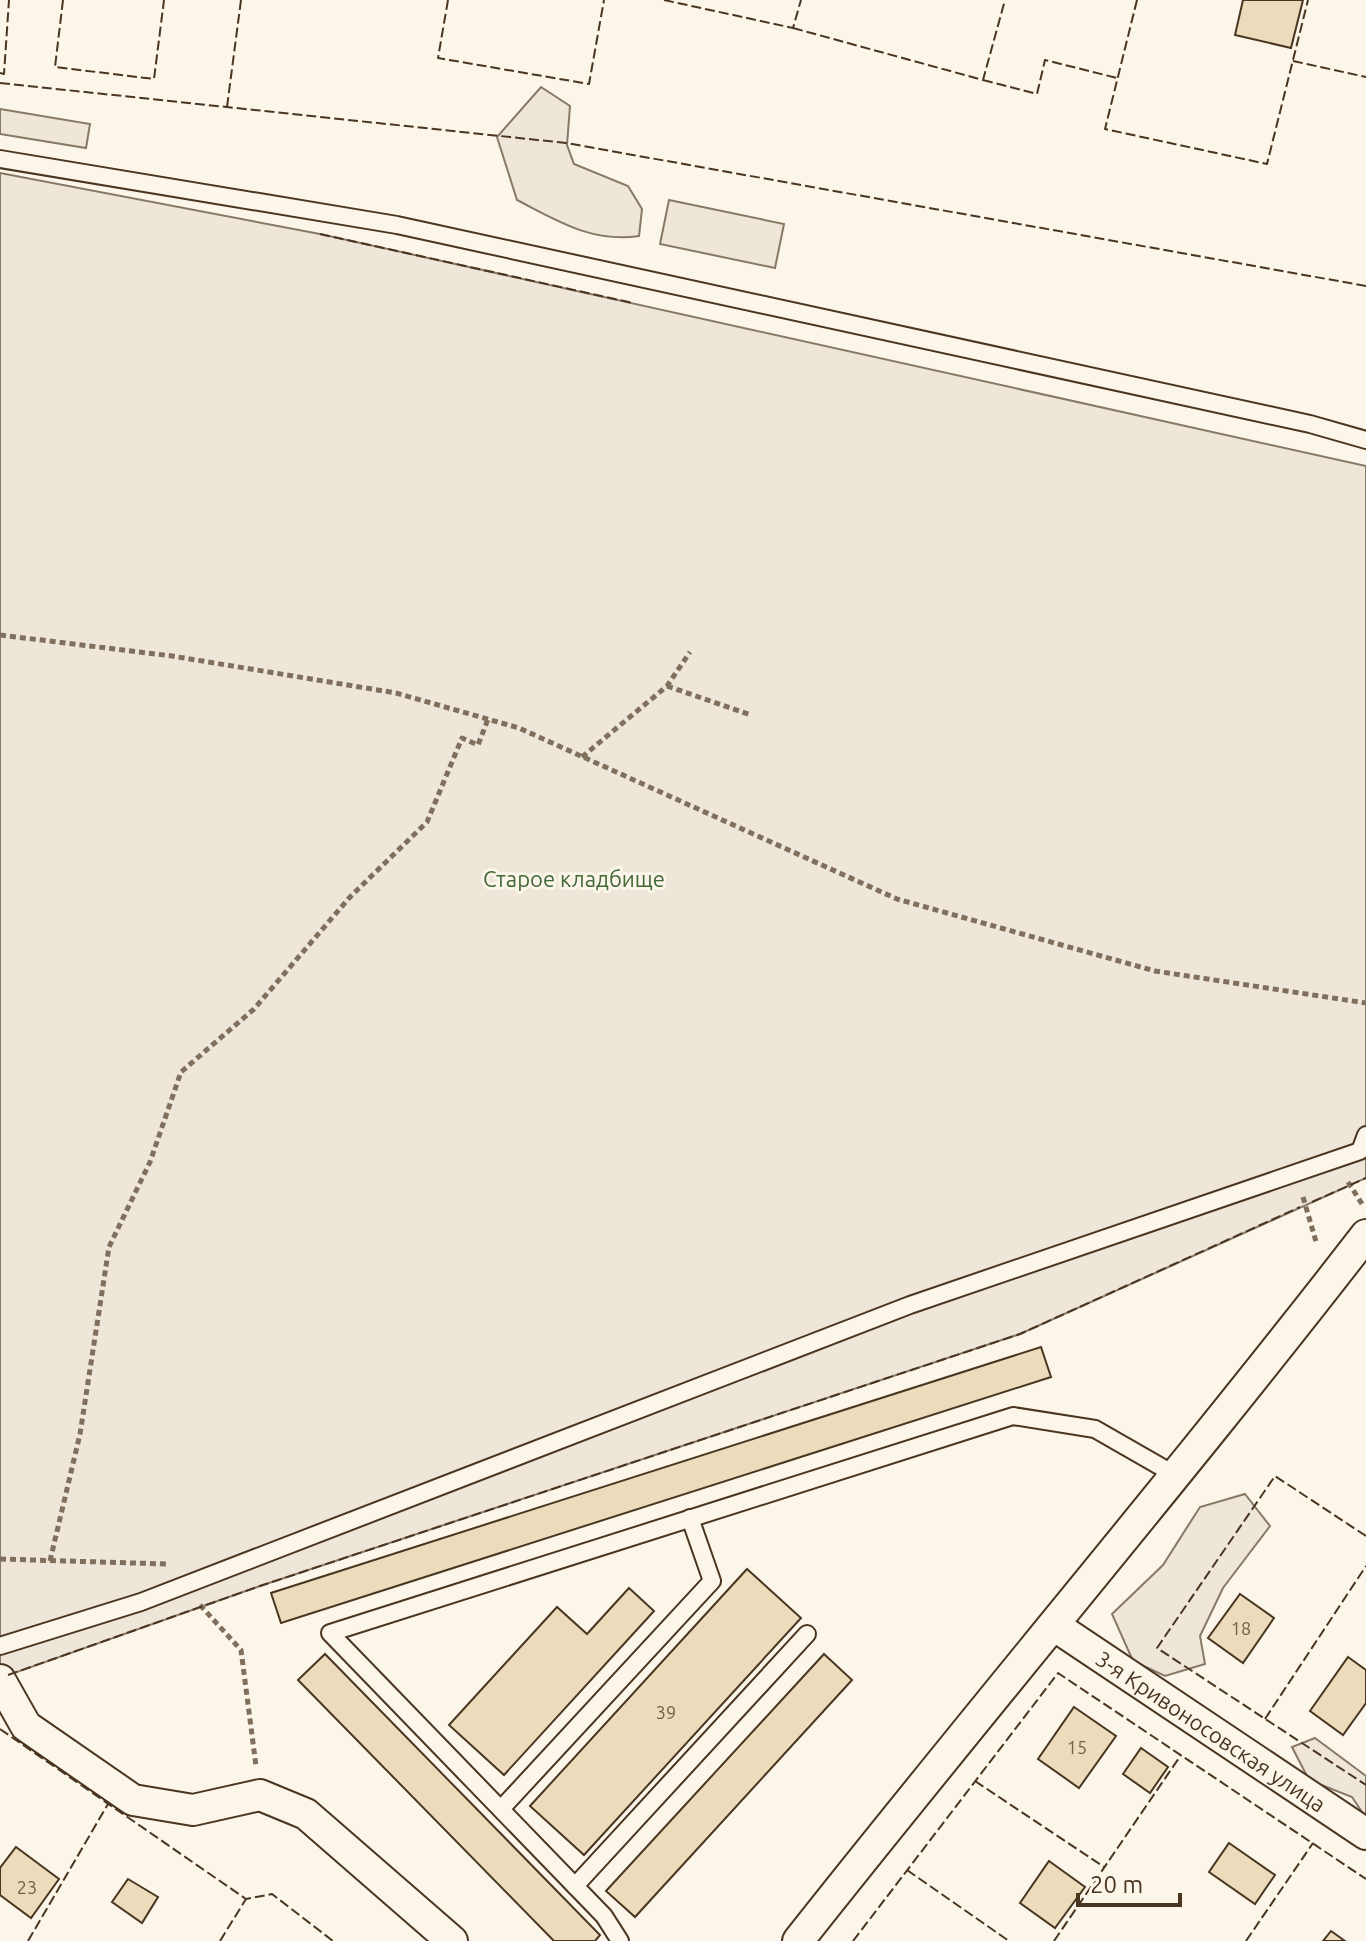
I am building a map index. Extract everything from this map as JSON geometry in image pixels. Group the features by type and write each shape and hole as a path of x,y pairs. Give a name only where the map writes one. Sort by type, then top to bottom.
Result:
{"street":[{"path":"798,1941 959,1737 1055,1626 1177,1476 1366,1235"},
{"name":"3-я Кривоносовская улица","path":"1055,1626 1366,1834"},
{"path":"0,1680 26,1726 133,1800 193,1810 260,1795 306,1814 452,1941"}],"lane":[{"path":"0,159 397,225 1310,424 1366,440"},
{"path":"0,1646 141,1602 910,1305 1360,1151 1366,1135"},
{"path":"620,1941 604,1916 330,1633 1013,1416 1095,1429 1177,1476"},
{"path":"501,1809 712,1581 690,1518"},
{"path":"575,1886 807,1634"}],"path":[{"path":"0,635 172,656 396,693 519,728 897,899 1155,971 1366,1003"},
{"path":"582,757 667,686 690,652"},
{"path":"667,686 751,715"},
{"path":"50,1561 80,1434 109,1247 150,1162 181,1072 254,1009 350,897 427,822 462,738 478,745 488,719"},
{"path":"1343,1157 1349,1185 1366,1210"},
{"path":"1296,1173 1329,1283"},
{"path":"0,1559 170,1564"},
{"path":"188,1583 201,1606 241,1650 260,1795"}],"green space":[{"path":"541,87 570,106 567,145 574,164 628,186 642,209 639,236 591,233 517,200 497,137"},
{"path":"0,109 90,124 86,148 0,134"},
{"name":"Старое кладбище","path":"0,173 320,234 1366,466 1366,1178 1020,1334 260,1586 0,1678"},
{"path":"669,200 784,224 775,268 660,244"},
{"path":"1245,1494 1270,1526 1223,1588 1200,1636 1205,1664 1165,1676 1133,1661 1112,1614 1163,1565 1200,1507"},
{"path":"1315,1738 1366,1776 1366,1818 1352,1797 1309,1780 1292,1747"}],"building":[{"path":"1243,0 1303,0 1291,48 1235,35"},
{"path":"1041,1347 1051,1377 281,1623 271,1593"},
{"path":"747,1569 801,1618 584,1855 530,1806"},
{"path":"629,1588 654,1611 504,1775 449,1725 557,1607 587,1634"},
{"path":"1240,1594 1274,1618 1243,1663 1208,1638"},
{"path":"325,1654 600,1935 595,1941 554,1941 298,1680"},
{"path":"824,1654 852,1680 635,1917 606,1891"},
{"path":"1348,1657 1366,1670 1366,1703 1343,1735 1310,1711"},
{"path":"1074,1707 1116,1736 1079,1788 1038,1759"},
{"path":"1141,1748 1168,1767 1150,1793 1123,1774"},
{"path":"1229,1843 1275,1875 1255,1904 1209,1872"},
{"path":"16,1847 59,1879 31,1918 0,1895 0,1868"},
{"path":"1049,1861 1085,1887 1055,1928 1020,1903"},
{"path":"128,1879 158,1897 142,1923 112,1902"},
{"path":"1331,1931 1345,1941 1323,1941"}],"fence":[{"path":"0,73 4,74 9,0"},
{"path":"63,0 55,67 154,79 164,0"},
{"path":"227,107 241,0"},
{"path":"448,0 438,58 589,84 604,0"},
{"path":"664,0 793,28 801,0"},
{"path":"793,28 983,80 1005,0"},
{"path":"1137,0 1105,129 1267,164 1308,0"},
{"path":"983,80 1037,94 1045,60 1117,78"},
{"path":"1293,61 1366,77"},
{"path":"0,83 566,143 1366,286"},
{"path":"320,234 633,303"},
{"path":"1312,1202 1366,1178"},
{"path":"8,1675 260,1586 1020,1334 1300,1207"},
{"path":"1366,1536 1275,1476 1157,1648 1366,1785"},
{"path":"1265,1719 1366,1566"},
{"path":"853,1941 1058,1673 1366,1879"},
{"path":"0,1729 246,1899 272,1894 333,1941"},
{"path":"1054,1941 1181,1755"},
{"path":"975,1781 1104,1867"},
{"path":"28,1941 108,1804"},
{"path":"1246,1941 1313,1843"},
{"path":"907,1870 1009,1941"},
{"path":"220,1941 246,1899"}]}
